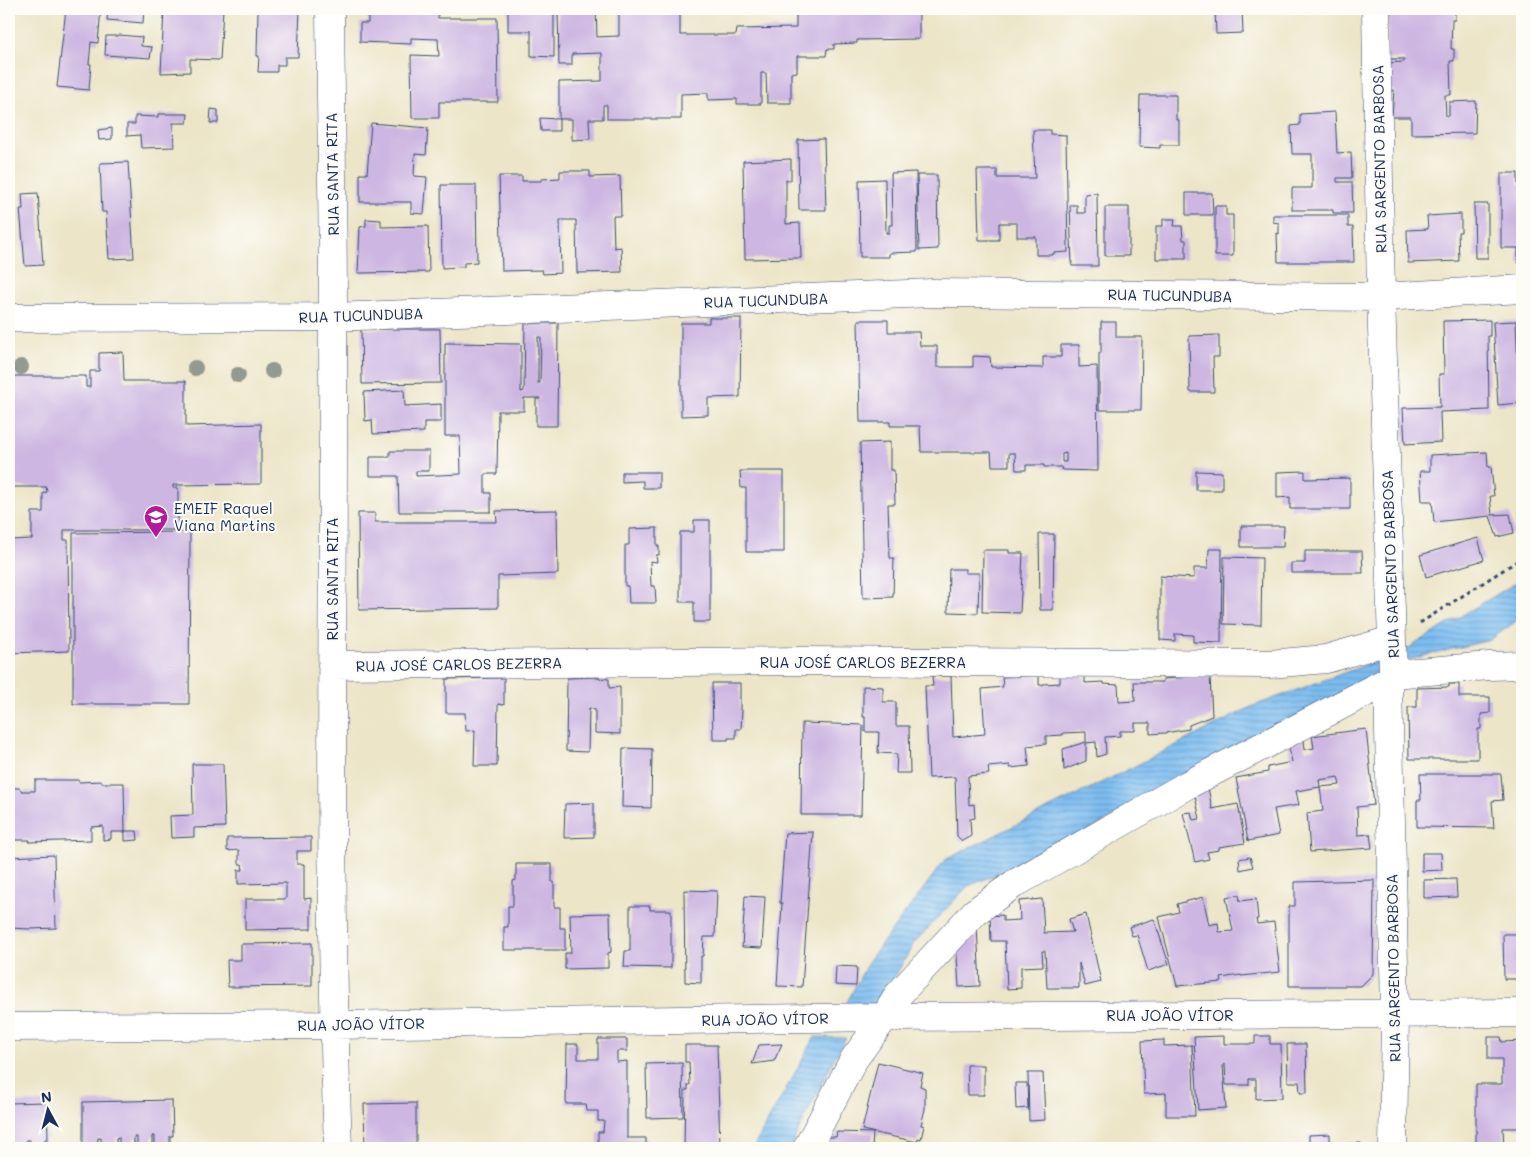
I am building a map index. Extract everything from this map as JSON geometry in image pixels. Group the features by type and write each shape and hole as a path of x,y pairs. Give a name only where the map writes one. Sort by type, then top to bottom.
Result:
{"street":[{"name":"RUA SANTA RITA","path":"330,9 333,317 333,1024 338,1148"},
{"name":"RUA SARGENTO BARBOSA","path":"1376,9 1381,297 1392,640 1395,1013 1393,1148"},
{"name":"RUA TUCUNDUBA","path":"9,318 333,317 932,293 1381,297 1522,289"},
{"name":"RUA JOSÉ CARLOS BEZERRA","path":"332,665 795,661 1270,664 1326,659 1392,640"},
{"path":"806,1148 854,1059 885,1017 898,995 974,912 1014,884 1187,785 1391,677 1489,666 1522,665"},
{"name":"RUA JOÃO VÍTOR","path":"9,1027 885,1017 1522,1013"}],"path":[{"path":"1392,640 1522,558"}],"water":[{"path":"1522,579 1522,617 1490,640 1407,660 1407,649"},
{"path":"1379,660 1381,678 1034,859 968,886 914,943 875,1012 844,1008 868,962 945,860 1253,706"},
{"path":"815,1037 846,1038 790,1148 753,1148"}],"building":[{"path":"66,9 101,9 98,43 91,42 89,90 57,87"},
{"path":"108,9 144,9 143,23 107,20"},
{"path":"164,9 223,9 220,60 190,59 190,72 161,73"},
{"path":"258,9 300,9 298,57 285,57 285,65 277,65 277,72 258,72"},
{"path":"368,9 438,9 438,18 497,18 498,102 439,102 439,118 412,118 411,55 439,56 438,39 411,38 411,44 360,42 360,23 368,23"},
{"path":"508,9 554,9 554,57 531,56 531,31 508,31"},
{"path":"558,9 596,9 597,37 619,36 619,9 680,9 680,35 736,35 737,29 796,28 796,9 919,9 919,39 857,40 857,43 834,44 834,49 827,49 826,56 797,56 797,72 791,73 791,103 767,103 766,73 761,73 761,104 737,104 737,99 708,100 708,93 681,94 681,119 607,119 607,105 603,105 603,119 589,119 590,139 572,140 572,119 559,119 559,82 602,81 602,53 572,54 572,65 559,65"},
{"path":"1215,9 1242,9 1243,33 1216,34"},
{"path":"1388,9 1455,9 1455,20 1452,20 1451,49 1454,49 1454,61 1450,61 1451,95 1445,95 1446,116 1449,116 1449,102 1476,101 1475,133 1411,134 1411,117 1392,117 1394,90 1387,90 1387,63 1404,62 1404,59 1387,59"},
{"path":"106,36 142,37 141,46 152,47 150,58 105,55"},
{"path":"1140,95 1176,95 1179,145 1160,145 1160,148 1139,147"},
{"path":"211,109 218,110 218,123 210,123"},
{"path":"1335,112 1337,153 1351,152 1352,178 1337,178 1337,182 1352,182 1353,213 1333,213 1333,210 1292,210 1292,188 1312,188 1312,154 1292,154 1291,126 1300,125 1300,114"},
{"path":"158,114 188,114 187,123 173,123 174,147 141,148 140,135 127,136 127,124 135,124 135,116 158,117"},
{"path":"540,118 559,119 559,131 541,131"},
{"path":"371,123 428,128 426,155 415,154 414,176 427,177 424,214 411,213 411,202 360,202 360,174 367,174"},
{"path":"112,128 112,139 99,140 98,130"},
{"path":"1033,130 1050,130 1050,134 1066,135 1068,252 1053,253 1053,255 1036,255 1036,237 1017,237 1017,223 999,223 999,240 979,240 977,170 997,170 997,178 1035,178"},
{"path":"824,139 826,210 799,210 798,140"},
{"path":"791,159 791,180 786,180 786,224 800,223 801,258 745,259 743,161"},
{"path":"128,162 134,258 109,259 106,212 102,212 100,163"},
{"path":"560,171 590,171 590,177 620,176 621,216 613,216 614,248 621,247 622,272 577,273 576,220 560,220 561,273 543,274 542,270 502,271 499,176 522,176 522,181 541,181 541,179 560,178"},
{"path":"916,172 917,252 889,253 889,257 860,257 859,180 885,179 886,233 889,233 889,225 892,225 891,173"},
{"path":"1501,173 1518,173 1518,184 1522,184 1522,263 1518,263 1518,248 1501,248"},
{"path":"917,175 937,175 938,249 919,250"},
{"path":"441,185 476,185 477,262 464,263 464,267 442,268"},
{"path":"38,193 43,265 25,266 20,209 23,209 22,194"},
{"path":"1097,193 1098,266 1072,266 1070,205 1077,205 1077,213 1085,213 1085,194"},
{"path":"1186,193 1212,193 1213,215 1186,215"},
{"path":"1474,204 1488,204 1488,258 1475,258"},
{"path":"1215,206 1226,206 1226,215 1233,215 1233,256 1215,256"},
{"path":"1105,207 1129,207 1129,256 1105,256"},
{"path":"1461,214 1461,232 1458,232 1459,261 1408,263 1407,230 1428,229 1427,216"},
{"path":"1273,215 1348,215 1348,227 1353,227 1354,262 1278,262 1277,233 1279,234 1279,223 1273,222"},
{"path":"366,219 381,220 381,227 428,226 429,272 358,273 360,227 366,226"},
{"path":"1163,219 1175,219 1174,226 1182,226 1183,240 1186,240 1186,259 1156,259 1156,226 1163,226"},
{"path":"709,318 741,318 740,397 708,398 708,415 681,416 681,323 709,323"},
{"path":"1518,319 1522,319 1522,336 1519,336"},
{"path":"858,320 888,320 888,332 919,332 920,346 937,346 937,367 973,367 973,356 990,357 991,367 1043,368 1043,357 1061,357 1061,345 1079,345 1079,367 1097,366 1098,471 1062,470 1061,467 1044,467 1044,465 1026,465 1026,470 1016,470 1015,453 1009,453 1009,466 992,466 991,452 921,452 920,426 890,426 890,422 860,422","holes":["1066,453 1066,462 1062,462 1062,454"]},
{"path":"1490,320 1490,336 1488,336 1489,410 1440,412 1441,442 1405,444 1403,408 1440,407 1439,374 1444,374 1443,321"},
{"path":"1516,321 1518,369 1522,369 1522,380 1518,380 1519,403 1498,405 1493,322"},
{"path":"1101,322 1116,322 1116,337 1142,337 1141,410 1099,410"},
{"path":"525,323 558,323 557,426 536,426 536,399 540,398 524,398 524,411 498,411 497,474 485,474 485,493 491,493 491,512 399,512 398,476 370,476 370,457 390,457 390,451 429,451 429,471 416,471 416,476 461,474 460,436 445,436 445,343 521,344 521,392 524,391","holes":["538,337 541,337 540,383 538,383"]},
{"path":"361,329 440,329 441,383 362,384"},
{"path":"1219,335 1219,357 1213,357 1214,392 1190,392 1189,336"},
{"path":"123,352 124,381 186,381 186,426 261,424 261,484 173,485 173,488 178,488 178,530 64,530 64,540 68,540 69,651 9,653 9,540 32,539 32,512 43,512 43,493 47,492 46,487 9,487 9,376 86,376 86,387 90,387 90,371 99,371 99,353"},
{"path":"404,390 405,406 441,404 441,422 424,422 424,432 373,434 372,420 365,421 364,392"},
{"path":"890,442 890,470 894,470 895,504 888,504 890,558 894,558 893,597 863,598 860,443"},
{"path":"1487,452 1488,467 1491,467 1494,496 1490,496 1492,515 1510,514 1514,533 1497,537 1490,516 1434,522 1432,501 1422,501 1420,471 1430,471 1430,455"},
{"path":"740,471 784,471 784,552 746,552 746,488 741,488"},
{"path":"1196,471 1222,472 1222,490 1196,490"},
{"path":"1305,471 1305,479 1350,478 1350,509 1290,509 1290,497 1277,498 1277,472"},
{"path":"622,472 659,472 659,488 643,488 643,481 622,482"},
{"path":"557,510 558,574 498,576 498,608 359,610 358,513 375,513 375,522 497,522 496,511"},
{"path":"694,520 710,520 710,622 694,622 694,602 680,602 680,532 694,532"},
{"path":"1241,526 1284,526 1283,547 1241,547"},
{"path":"657,528 659,555 656,555 657,562 650,561 651,586 655,586 656,603 629,603 628,586 625,586 625,545 629,545 629,529"},
{"path":"190,532 189,704 73,704 73,533"},
{"path":"1039,534 1054,534 1053,610 1040,610"},
{"path":"1478,538 1484,560 1426,577 1420,555"},
{"path":"1209,549 1222,549 1221,643 1193,642 1193,635 1175,634 1175,641 1160,640 1160,576 1194,578 1194,568 1208,568"},
{"path":"983,550 1009,550 1009,553 1023,553 1020,613 982,612"},
{"path":"1305,551 1362,551 1363,573 1291,573 1291,563 1305,563"},
{"path":"1224,557 1262,558 1261,625 1223,624"},
{"path":"949,569 965,569 965,573 979,573 978,613 948,612"},
{"path":"1060,675 1085,676 1085,683 1104,682 1104,684 1118,685 1119,702 1135,701 1134,682 1163,682 1163,679 1210,676 1212,716 1189,725 1189,729 1165,733 1150,734 1150,723 1135,723 1135,731 1120,731 1120,736 1105,737 1106,754 1097,757 1096,742 1086,743 1086,761 1064,770 1063,749 1086,742 1086,732 1046,736 1046,744 1027,746 1029,766 1010,768 1010,765 988,767 989,774 968,776 969,805 974,804 975,818 970,819 971,836 962,841 957,836 955,777 929,778 925,686 933,686 932,676 951,676 953,737 985,734 982,689 1003,687 1002,677 1039,676 1039,685 1043,685 1060,683"},
{"path":"596,677 609,679 609,688 620,687 620,734 595,733 595,709 589,708 588,752 566,751 567,678"},
{"path":"504,678 504,705 498,704 497,766 474,766 475,730 466,731 465,713 446,713 446,679"},
{"path":"712,683 740,683 741,729 736,729 736,738 713,740"},
{"path":"1449,684 1459,684 1459,697 1490,697 1490,713 1481,714 1481,729 1478,729 1478,759 1409,759 1408,707 1417,707 1417,688 1449,687"},
{"path":"863,686 883,687 883,702 896,702 896,726 909,726 910,773 896,773 897,754 878,753 879,732 865,732"},
{"path":"802,723 863,725 861,815 801,815"},
{"path":"1366,729 1374,805 1357,807 1358,835 1370,834 1372,848 1310,852 1307,813 1323,811 1320,787 1296,791 1299,805 1274,809 1279,835 1248,841 1236,778 1268,772 1268,767 1292,762 1288,743 1304,739 1305,750 1314,748 1312,736","holes":["1338,777 1340,785 1320,787 1319,780"]},
{"path":"623,748 652,749 651,808 622,807"},
{"path":"192,764 223,764 225,827 194,828 194,837 171,838 170,816 193,815"},
{"path":"1420,774 1501,774 1503,800 1492,801 1494,828 1417,827 1417,800 1421,800"},
{"path":"35,780 124,783 125,832 111,832 111,839 103,840 103,826 91,827 91,840 29,842 30,840 10,840 11,843 9,843 9,788 35,791"},
{"path":"1208,787 1212,809 1238,804 1245,843 1219,847 1219,850 1207,852 1209,859 1195,862 1183,813 1191,812 1193,820 1200,819 1194,791"},
{"path":"594,803 594,837 564,838 565,804"},
{"path":"125,831 137,831 138,840 125,841"},
{"path":"813,832 802,987 777,986 785,833"},
{"path":"311,837 311,851 297,851 297,864 304,864 304,899 311,898 311,929 245,930 245,899 286,899 286,883 238,884 238,870 243,870 242,864 239,864 239,850 227,851 227,838"},
{"path":"1422,853 1441,853 1442,870 1422,871"},
{"path":"54,855 56,928 9,928 9,857"},
{"path":"1250,857 1253,867 1240,870 1239,859"},
{"path":"516,864 552,864 554,907 560,907 560,928 565,928 565,950 504,950 504,927 508,927 508,906 513,906 513,881 516,880"},
{"path":"1456,879 1457,897 1424,898 1424,880"},
{"path":"1374,880 1373,974 1361,986 1289,986 1289,906 1295,906 1295,882"},
{"path":"684,890 717,891 715,937 704,937 703,956 701,956 701,983 685,982"},
{"path":"1239,895 1240,901 1256,899 1257,924 1274,922 1280,972 1241,975 1221,978 1222,982 1177,986 1159,917 1179,912 1177,904 1203,897 1209,925 1218,923 1219,932 1233,931 1226,897"},
{"path":"745,896 765,897 762,948 742,947"},
{"path":"1042,899 1044,933 1073,932 1069,919 1086,914 1101,982 1085,986 1079,963 1079,988 1047,988 1045,951 1042,951 1043,966 1021,967 1021,988 1007,989 1005,941 991,941 990,916 1003,915 1003,921 1020,920 1019,901"},
{"path":"630,906 650,906 650,910 671,910 671,968 624,967 625,951 630,951"},
{"path":"610,913 611,952 608,953 608,968 565,969 565,953 571,953 570,914"},
{"path":"1154,919 1169,964 1148,971 1137,935 1132,936 1129,927"},
{"path":"977,925 980,986 959,987 956,942"},
{"path":"1503,934 1522,934 1522,979 1504,979"},
{"path":"312,943 312,986 228,987 227,960 241,960 241,944"},
{"path":"836,966 857,967 856,986 835,985"},
{"path":"1224,1036 1224,1044 1255,1044 1255,1036 1270,1036 1270,1044 1281,1044 1282,1098 1256,1099 1256,1079 1249,1079 1249,1085 1226,1085 1225,1064 1223,1065 1226,1108 1198,1110 1194,1037"},
{"path":"1488,1037 1501,1037 1502,1042 1522,1041 1522,1128 1503,1128 1504,1148 1476,1148 1476,1084 1502,1084 1502,1059 1488,1059"},
{"path":"598,1039 627,1039 627,1051 617,1051 617,1062 627,1061 627,1138 646,1138 646,1148 598,1148 598,1132 603,1132 604,1121 598,1121 598,1111 587,1111 586,1104 566,1104 567,1044 578,1044 578,1059 598,1059"},
{"path":"1164,1040 1164,1046 1192,1045 1195,1116 1166,1116 1166,1093 1144,1094 1142,1041"},
{"path":"782,1044 774,1061 752,1064 759,1045"},
{"path":"1287,1044 1306,1044 1307,1093 1300,1093 1299,1082 1288,1082"},
{"path":"685,1045 717,1045 720,1148 684,1148 685,1090 688,1090 688,1085 690,1085 689,1062 685,1062"},
{"path":"878,1062 923,1073 920,1086 925,1088 925,1109 921,1125 924,1126 921,1139 918,1138 917,1142 862,1130"},
{"path":"682,1063 683,1117 647,1118 646,1064"},
{"path":"967,1065 984,1065 984,1095 968,1095"},
{"path":"1028,1073 1043,1073 1045,1120 1029,1121"},
{"path":"1015,1083 1027,1083 1028,1108 1016,1109"},
{"path":"172,1100 173,1136 170,1136 170,1148 155,1148 155,1136 152,1136 152,1148 137,1148 137,1137 134,1137 134,1148 119,1148 119,1137 116,1138 116,1148 101,1148 101,1138 98,1138 98,1148 83,1148 83,1102"},
{"path":"47,1102 48,1139 45,1139 45,1148 30,1148 30,1140 26,1140 27,1148 11,1148 11,1141 9,1140 9,1103"},
{"path":"416,1103 416,1148 365,1148 364,1104"},
{"path":"837,1132 873,1133 872,1148 818,1148 823,1137 836,1137"},
{"path":"1330,1134 1330,1144 1361,1143 1361,1148 1309,1148 1309,1135"}],"place":[{"name":"EMEIF Raquel Viana Martins","path":"156,538"}]}
